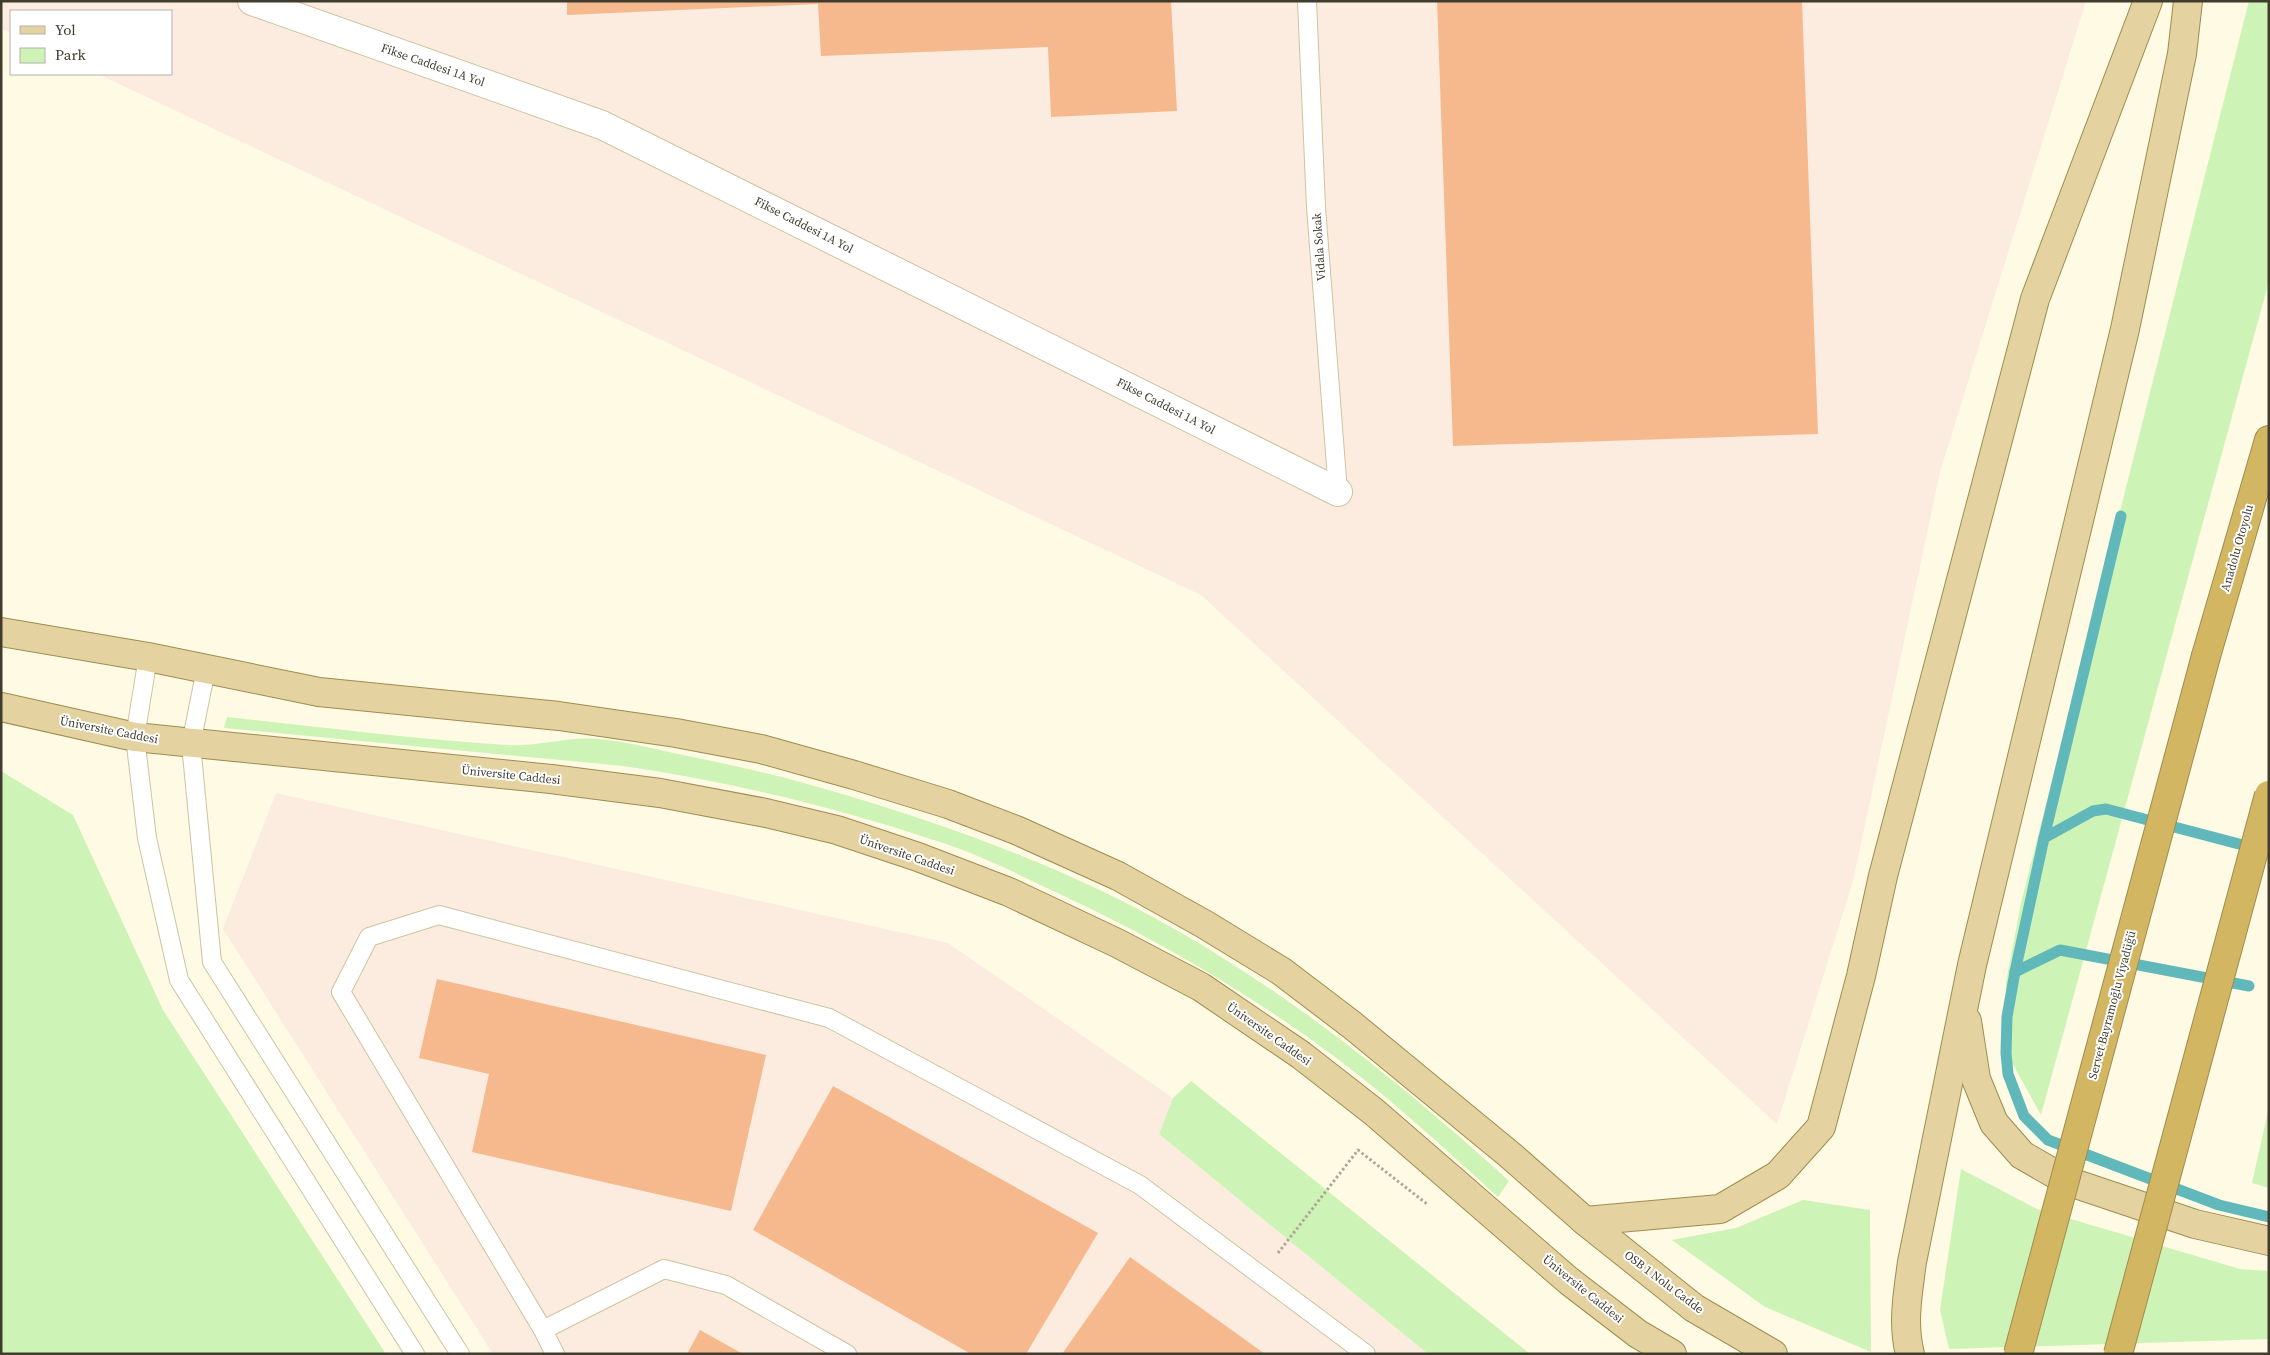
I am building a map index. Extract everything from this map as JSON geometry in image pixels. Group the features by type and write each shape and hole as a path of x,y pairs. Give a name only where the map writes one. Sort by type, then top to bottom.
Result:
{"highway":[{"name":"Anadolu Otoyolu","path":"2206,656 2269,440"},
{"name":"Servet Bayramoğlu Viyadüğü","path":"2018,1354 2206,656"},
{"path":"2118,1354 2269,795"}],"main road":[{"path":"1,632 148,657 319,692 559,716 695,736 761,750 854,775 948,804 1016,830 1118,876 1204,924 1281,971 1417,1078 1585,1221 1720,1210 1778,1176 1821,1128 1862,976 1884,876 2035,300 2148,1"},
{"path":"1910,1354 1907,1343 1906,1311 1912,1262 1972,965 2125,329 2182,54 2188,1"},
{"name":"Üniversite Caddesi","path":"1,707 135,737 550,779 660,793 766,813 837,830 918,857 1009,892 1117,943 1201,987 1301,1055 1374,1112 1569,1281 1638,1334 1672,1354"},
{"path":"1964,1005 1976,1080 1994,1123 2022,1155 2067,1181 2195,1224 2269,1241"},
{"name":"OSB 1 Nolu Cadde","path":"1585,1221 1694,1308 1772,1354"}],"street":[{"name":"Fikse Caddesi 1A Yol","path":"252,1 602,125 1338,492"}],"lane":[{"name":"Vidala Sokak","path":"1307,1 1316,207 1338,492"},
{"path":"148,657 135,737 147,838 178,980 415,1354"},
{"path":"206,669 191,744 212,962 460,1354"},
{"path":"555,1354 543,1330 341,992 370,937 439,915 829,1018 1140,1185 1366,1354"},
{"path":"543,1330 664,1269 726,1285 847,1354"}],"path":[{"path":"1260,1275 1358,1150 1434,1210"}],"shaded area":[{"path":"1,1 2086,1 1940,472 1853,881 1777,1124 1201,595 100,75 172,75 172,10 10,10 10,32 1,28"},
{"path":"276,793 948,943 1173,1098 1159,1134 1428,1354 493,1354 223,929"}],"green space":[{"path":"2249,1 2269,1 2269,281 2041,1115 2005,1050 2006,982 2021,903"},
{"path":"227,717 507,745 587,738 621,742 797,781 965,834 1052,869 1137,909 1178,931 1266,986 1309,1016 1391,1079 1509,1181 1498,1197 1360,1076 1307,1036 1207,971 1102,914 1005,868 959,849 904,830 825,807 745,788 664,772 623,766 224,728"},
{"path":"1,771 73,815 163,1010 386,1354 1,1354"},
{"path":"1191,1081 1530,1354 1428,1354 1159,1134 1173,1098"},
{"path":"2269,1107 2269,1188 2252,1183"},
{"path":"1961,1169 2037,1209 2240,1269 2269,1271 2269,1339 1949,1349 1940,1310"},
{"path":"1803,1200 1870,1210 1871,1352 1765,1307 1672,1240 1736,1228"}],"building":[{"path":"567,1 1171,1 1177,111 1051,117 1048,47 821,56 818,4 567,15"},
{"path":"1437,1 1802,1 1818,434 1453,446"},
{"path":"437,979 766,1055 731,1211 472,1152 489,1074 419,1058"},
{"path":"833,1086 1098,1233 1026,1354 971,1354 753,1230"},
{"path":"1130,1257 1265,1354 1062,1354"},
{"path":"700,1330 743,1354 687,1354"}],"waterway":[{"path":"2121,516 2044,838 2015,972 2007,1017 2006,1053 2008,1074 2024,1116 2048,1140 2219,1205 2269,1217"},
{"path":"2044,838 2093,811 2106,809 2269,852"},
{"path":"2015,972 2060,950 2249,986"}]}
